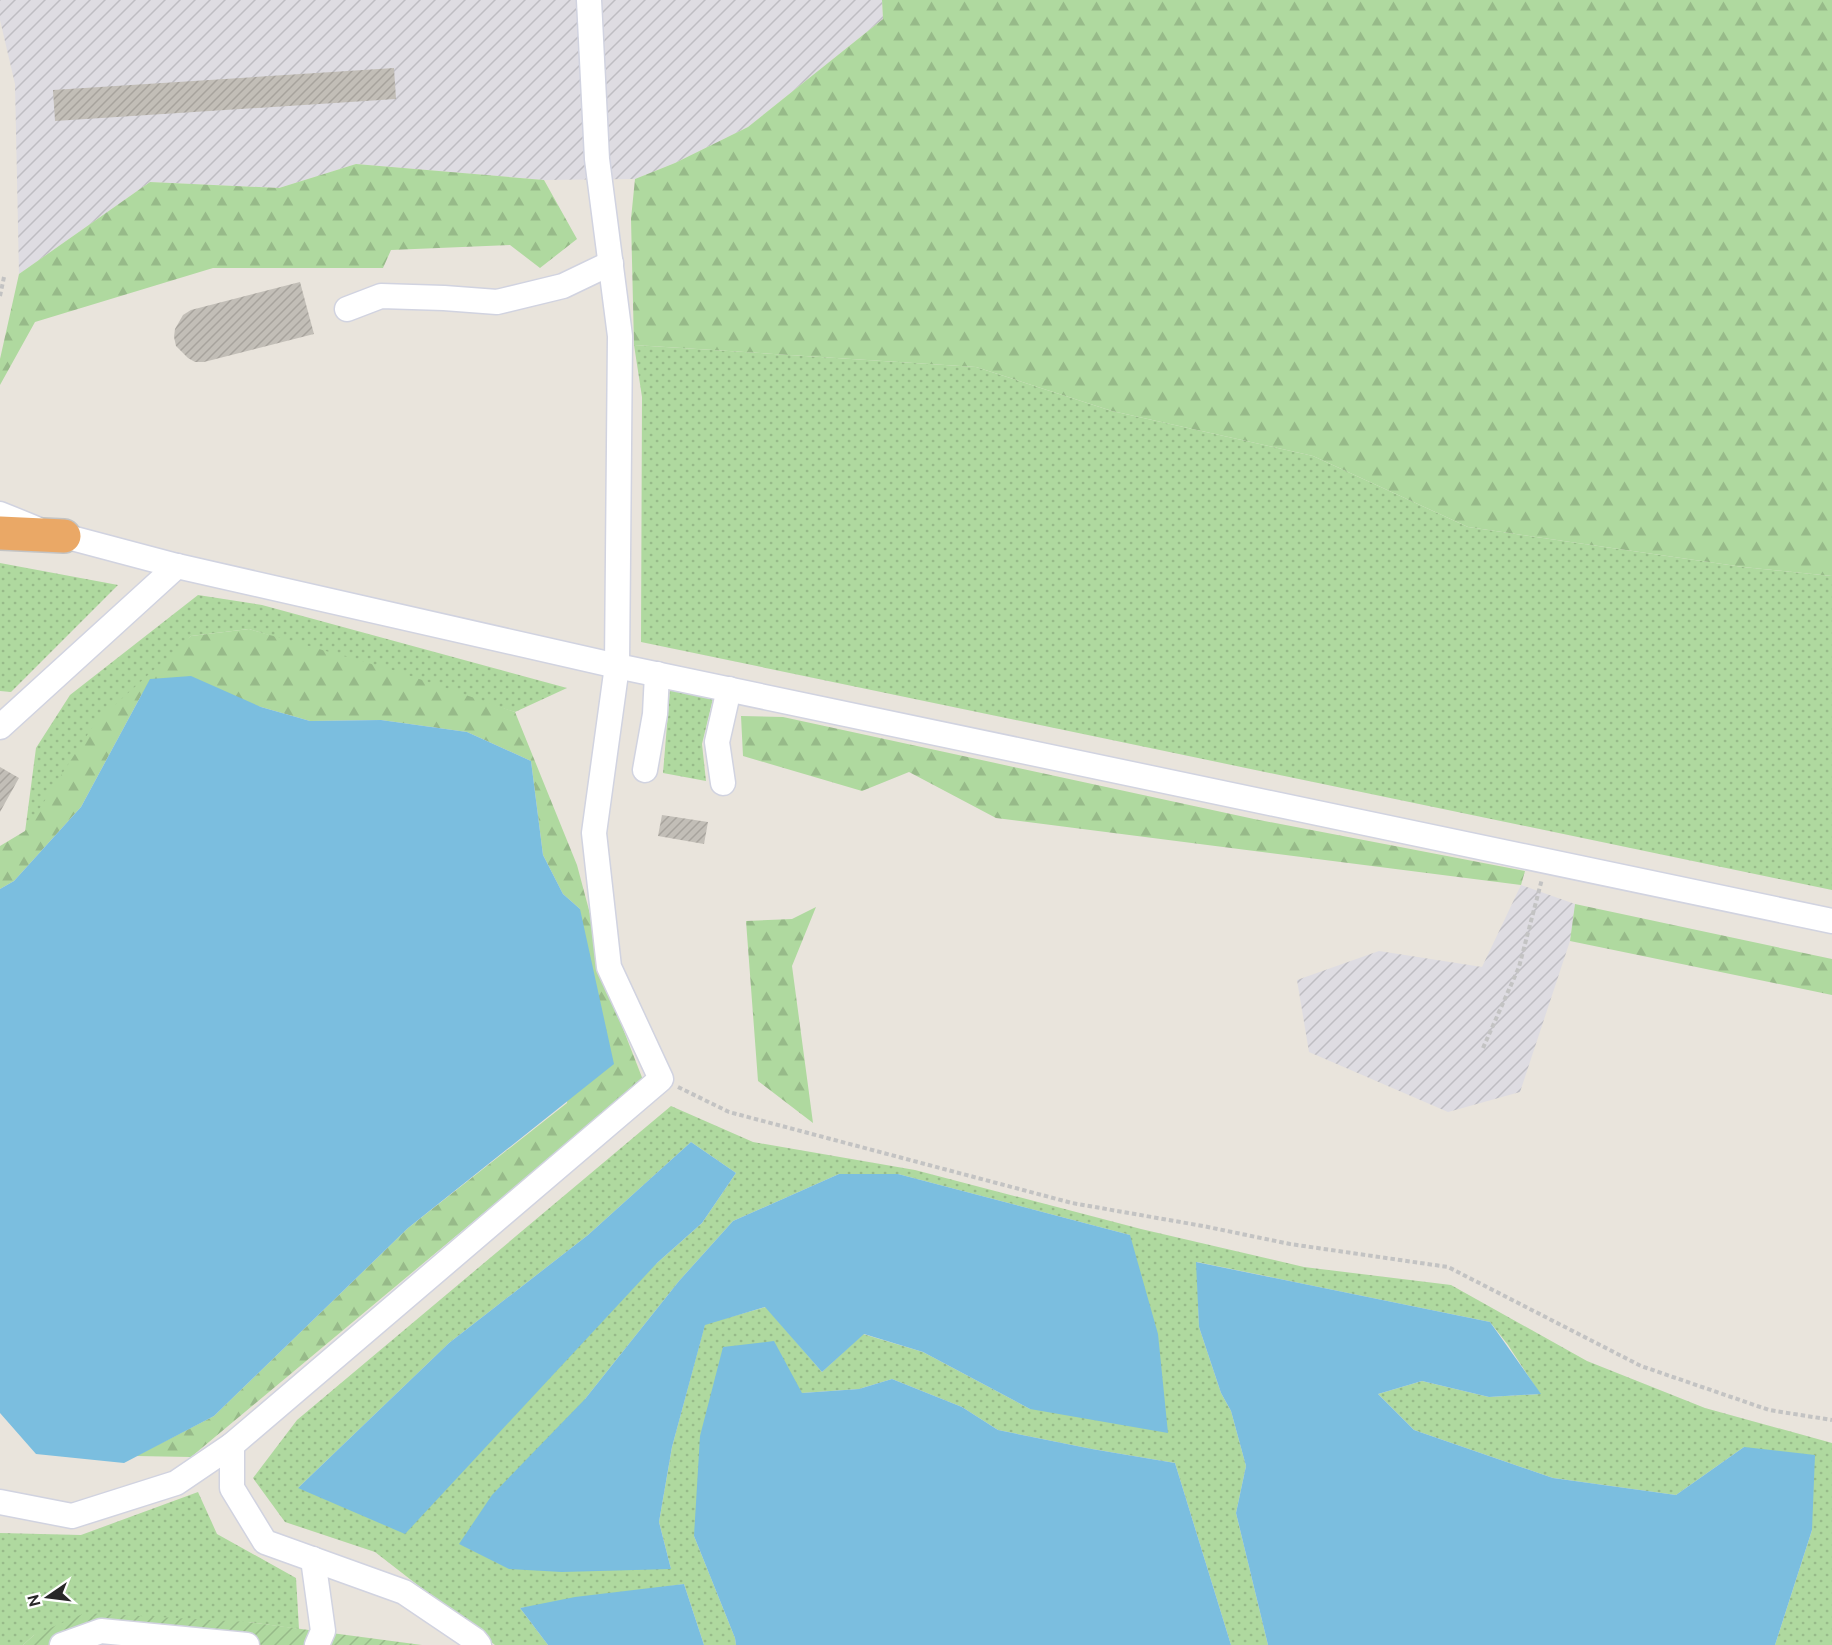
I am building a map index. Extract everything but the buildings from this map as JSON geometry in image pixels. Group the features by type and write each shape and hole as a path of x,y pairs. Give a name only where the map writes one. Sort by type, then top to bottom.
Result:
{"highway":[{"path":"0,533 52,533"}],"street":[{"path":"0,1502 72,1516 176,1483 232,1445 661,1079 609,967 594,833 617,666 620,336 597,159 589,0"},
{"path":"347,309 381,296 497,302 563,286 611,263"},
{"path":"0,514 52,533"},
{"path":"0,523 52,533 177,566 617,666 1832,921"},
{"path":"0,726 177,566"},
{"path":"645,770 654,714 657,674"},
{"path":"723,783 717,742 729,689"},
{"path":"232,1445 232,1488 265,1542 404,1592 479,1645"},
{"path":"313,1559 323,1631 317,1645"},
{"path":"62,1645 101,1631 247,1645"}],"path":[{"path":"0,296 4,277"},
{"path":"1483,1048 1519,967 1547,860"},
{"path":"661,1079 729,1112 1072,1203 1290,1244 1448,1268 1641,1366 1769,1410 1832,1420"}],"shaded area":[{"path":"0,0 882,0 883,19 748,127 675,163 635,179 544,180 356,164 279,188 150,182 19,274 15,84 0,20"},
{"path":"1521,885 1575,904 1570,941 1520,1092 1448,1112 1309,1052 1297,980 1379,951 1482,967"}],"green space":[{"path":"882,0 1832,0 1832,576 1743,567 1468,527 1313,456 1112,411 976,367 634,345 631,219 635,179 675,163 748,127 883,19"},
{"path":"356,164 544,180 577,239 540,268 510,245 391,250 383,268 213,268 35,322 0,385 0,359 19,274 150,182 279,188"},
{"path":"634,345 976,367 1112,411 1313,456 1468,527 1743,567 1832,576 1832,890 641,642 642,397"},
{"path":"0,563 118,585 11,692 0,691"},
{"path":"198,595 262,605 567,688 515,712 249,629 191,636 25,832 36,748 70,695"},
{"path":"249,629 396,671 515,712 577,865 615,1008 643,1080 191,1457 136,1456 214,1416 408,1228 567,1103 580,909 563,894 543,855 531,761 467,732 381,720 310,721 150,679 81,807 14,881 0,889 0,846 25,831 95,723 191,636"},
{"path":"671,677 716,686 702,744 706,781 663,773"},
{"path":"741,716 783,717 1254,819 1525,871 1521,885 996,818 909,772 862,791 743,756"},
{"path":"1575,904 1832,959 1832,995 1570,941"},
{"path":"816,907 792,966 813,1123 758,1081 746,921 792,919"},
{"path":"671,1106 753,1142 915,1170 1141,1229 1304,1267 1451,1285 1587,1361 1705,1408 1832,1443 1832,1645 1775,1645 1812,1530 1744,1447 1676,1495 1553,1478 1414,1430 1378,1394 1422,1381 1489,1397 1540,1394 1490,1322 1197,1262 1199,1327 1221,1393 1231,1411 1246,1466 1236,1513 1268,1645 1231,1645 1175,1463 998,1430 962,1407 892,1379 859,1389 802,1393 694,1536 736,1645 704,1645 684,1584 520,1608 548,1645 495,1645 375,1552 285,1522 253,1478 297,1420","holes":["691,1142 736,1173 702,1223 657,1263 298,1488 449,1343 588,1235","839,1174 898,1174 1130,1235 1030,1409 923,1352 863,1334 822,1372 766,1307 705,1324 672,1447 659,1522 671,1569 585,1399 679,1281 733,1221"]},
{"path":"198,1492 217,1534 296,1578 299,1629 248,1622 34,1635 23,1645 0,1645 0,1533 81,1535"},
{"path":"85,1613 248,1622 422,1645 23,1645 34,1635"}],"water":[{"path":"191,676 261,707 310,721 381,720 467,732 531,761 543,855 563,894 580,909 614,1064 408,1228 214,1416 124,1463 36,1454 0,1413 0,889 14,881 81,807 150,679"},
{"path":"691,1142 736,1173 702,1223 657,1263 405,1534 298,1488 449,1343 588,1235"},
{"path":"839,1174 898,1174 1130,1235 1158,1334 1168,1433 1030,1409 923,1352 864,1334 822,1372 765,1307 705,1325 672,1447 659,1522 671,1569 562,1572 509,1569 459,1544 492,1495 585,1399 679,1281 733,1221"},
{"path":"1196,1262 1490,1322 1541,1394 1489,1397 1422,1381 1378,1394 1414,1430 1553,1478 1676,1495 1744,1447 1815,1455 1812,1530 1775,1645 1268,1645 1236,1513 1246,1466 1231,1411 1221,1393 1199,1327"},
{"path":"774,1341 802,1393 859,1389 892,1379 962,1407 998,1430 1175,1463 1231,1645 736,1645 694,1536 700,1436 723,1347"},
{"path":"684,1584 704,1645 548,1645 520,1608 575,1597"}]}
